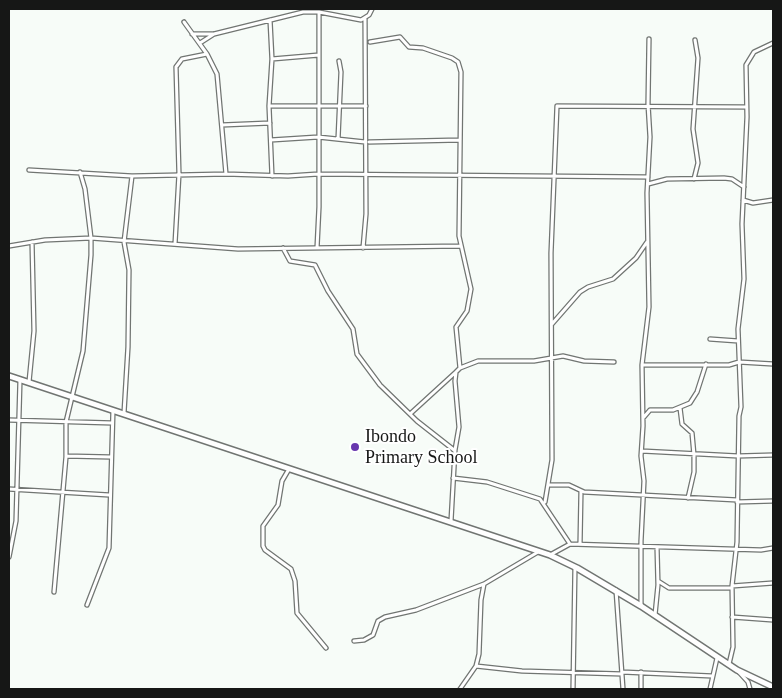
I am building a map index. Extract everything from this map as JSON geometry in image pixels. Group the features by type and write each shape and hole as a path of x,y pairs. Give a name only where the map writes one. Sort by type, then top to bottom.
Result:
{"main road":[{"path":"9,376 550,555 616,590 737,670 773,687"}],"street":[{"path":"363,248 366,214 365,174 367,142 365,19 372,9"},
{"path":"192,34 214,34 250,27 303,12 319,12 357,20 365,19"},
{"path":"317,248 319,207 319,12"},
{"path":"270,20 272,58 269,106 272,176"},
{"path":"184,22 207,54 216,74 226,174"},
{"path":"200,43 214,34"},
{"path":"370,42 400,37 407,46 424,48 458,62 462,81 459,236 471,289 466,311 456,327 460,368"},
{"path":"642,606 642,365 649,307 649,40"},
{"path":"694,179 698,163 693,129 698,58 695,40"},
{"path":"729,664 733,647 732,587 739,416 741,407 738,341 744,279 743,200 746,65 754,52 773,43"},
{"path":"175,244 179,174 176,67 182,59 207,54"},
{"path":"272,58 319,54"},
{"path":"338,139 339,61"},
{"path":"269,106 366,106"},
{"path":"570,544 549,514 545,502 552,460 552,253 557,106 746,107"},
{"path":"222,125 270,124"},
{"path":"271,140 318,137 367,142 460,140"},
{"path":"30,170 132,176 179,174 272,176 365,174 648,177"},
{"path":"54,592 66,456 66,422 83,351 92,238 85,189 80,172"},
{"path":"124,413 128,346 129,270 124,242 132,176"},
{"path":"648,184 667,179 724,178 732,179 744,187"},
{"path":"743,200 753,203 773,200"},
{"path":"9,246 32,242 92,238 124,242 238,249 461,246"},
{"path":"29,382 34,331 32,242"},
{"path":"552,324 580,292 588,287 613,279 636,258 648,242"},
{"path":"283,248 292,262 315,265 328,291 353,329 357,354 380,385 410,414 455,450"},
{"path":"710,339 738,341"},
{"path":"410,414 460,368 478,361 518,362 568,356 584,361 614,362"},
{"path":"642,365 729,365 739,362 773,364"},
{"path":"643,417 650,410 680,408 694,397 706,364"},
{"path":"451,522 455,450 459,427 455,389 456,372"},
{"path":"9,557 14,537 20,379"},
{"path":"680,408 682,425 689,428 692,433 694,455 694,472 688,498"},
{"path":"88,605 95,582 108,557 113,409"},
{"path":"9,420 112,423"},
{"path":"642,451 694,455 773,455"},
{"path":"66,456 110,457"},
{"path":"289,469 282,481 278,505 263,526 263,546 270,554 291,569 295,581 298,613 326,648"},
{"path":"453,478 486,482 538,497 545,502"},
{"path":"548,485 569,485 581,491 737,501 773,501"},
{"path":"9,489 109,495"},
{"path":"580,544 581,491"},
{"path":"550,555 570,544 772,550"},
{"path":"655,615 658,581 657,547"},
{"path":"354,641 364,640 373,635 378,621 386,617 416,610 484,584 538,552"},
{"path":"573,689 575,567"},
{"path":"658,581 669,588 773,584"},
{"path":"460,689 476,666 480,643 481,600 484,584"},
{"path":"616,590 623,689"},
{"path":"732,617 773,620"},
{"path":"710,689 717,657"},
{"path":"476,666 504,670 641,672 712,676"},
{"path":"737,670 748,682 750,689"},
{"path":"641,672 641,689"}],"place":[{"name":"Ibondo Primary School","path":"355,447"}]}
